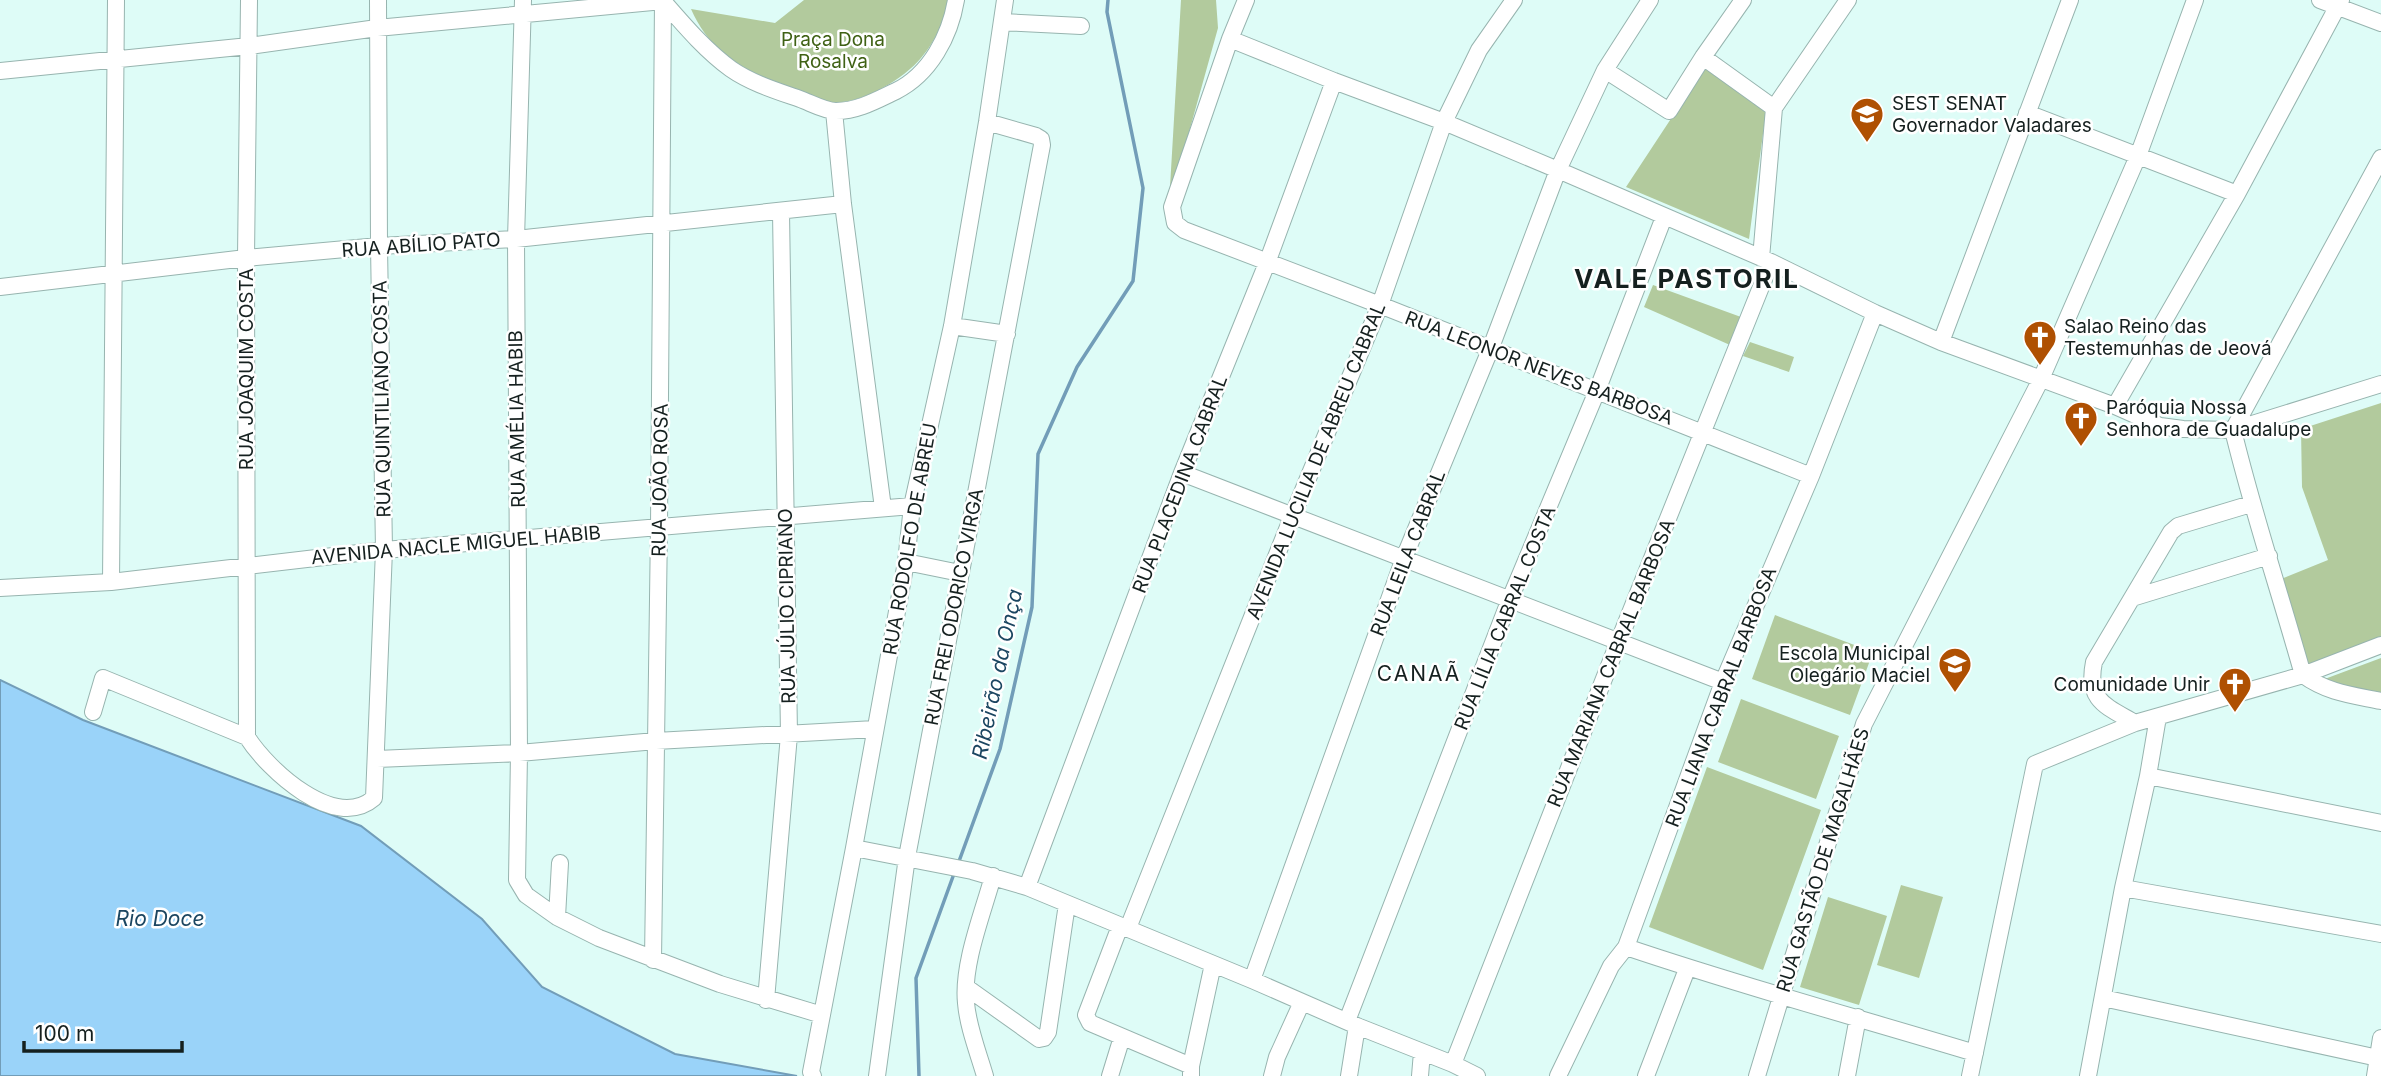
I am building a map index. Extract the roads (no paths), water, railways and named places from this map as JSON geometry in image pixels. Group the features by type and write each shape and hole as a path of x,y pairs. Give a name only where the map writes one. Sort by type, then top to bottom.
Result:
{"street":[{"path":"111,582 116,0"},
{"name":"RUA JOAQUIM COSTA","path":"247,737 246,258 249,0"},
{"name":"RUA QUINTILIANO COSTA","path":"247,737 277,774 324,803 347,807 367,804 374,798 384,550 378,0"},
{"path":"0,71 249,46 523,7 663,1 693,35 733,70 773,90 834,111 867,105 905,86 929,66 954,13 956,0"},
{"name":"RUA RODOLFO DE ABREU","path":"813,1076 811,1072 906,562 912,506 952,326 1005,0"},
{"path":"1246,0 1230,39 1444,122 1558,170 1766,260 1941,342 2115,406 2160,426 2233,430 2381,384"},
{"name":"AVENIDA LUCILIA DE ABREU CABRAL","path":"1122,1037 1090,1024 1086,1015 1380,305 1444,122 1479,50 1514,0"},
{"name":"RUA LEILA CABRAL","path":"1252,979 1404,558 1490,350 1558,170 1605,70 1650,0"},
{"path":"1605,70 1669,111 1744,0"},
{"path":"1703,57 1774,108 1848,0"},
{"path":"1941,342 2070,0"},
{"name":"RUA GASTÃO DE MAGALHÃES","path":"1757,1076 1864,724 2041,379 2138,156 2195,0"},
{"path":"2320,0 2339,3 2381,23"},
{"name":"RUA JOÃO ROSA","path":"653,960 660,527 663,1"},
{"path":"2115,406 2237,194 2339,3"},
{"name":"RUA AMÉLIA HABIB","path":"523,7 516,239 519,539 517,880 526,895 557,917"},
{"path":"1002,22 1081,26"},
{"name":"RUA LEONOR NEVES BARBOSA","path":"1230,39 1172,207 1175,223 1184,230 1811,475"},
{"name":"RUA PLACEDINA CABRAL","path":"1027,887 1182,473 1267,263 1334,81"},
{"name":"RUA MARIANA CABRAL BARBOSA","path":"1453,1064 1703,432 1766,260 1774,108"},
{"path":"834,111 843,204 883,508"},
{"path":"2027,113 2237,194"},
{"name":"RUA FREI ODORICO VIRGA","path":"877,1076 907,856 1042,145 1041,139 1036,136 987,122"},
{"path":"2381,158 2233,430 2251,504 2303,675 2319,687 2333,692 2381,701"},
{"name":"RUA ABÍLIO PATO","path":"0,287 246,258 379,246 516,239 843,204"},
{"name":"RUA JÚLIO CIPRIANO","path":"766,1000 789,735 781,212"},
{"name":"RUA LÍLIA CABRAL COSTA","path":"1349,1076 1352,1024 1510,599 1597,391 1664,217"},
{"name":"RUA LIANA CABRAL BARBOSA","path":"1558,1076 1611,966 1626,947 1723,682 1811,475 1875,313"},
{"path":"952,326 1007,334"},
{"path":"1182,473 1723,682"},
{"path":"2134,723 2099,702 2091,678 2094,662 2171,532 2178,526 2251,504"},
{"name":"AVENIDA NACLE MIGUEL HABIB","path":"0,588 111,582 384,550 912,506"},
{"path":"2132,598 2269,556"},
{"path":"906,562 960,573"},
{"path":"1970,1076 2033,768 2038,761 2134,723 2303,675 2381,645"},
{"path":"93,712 103,678 247,737"},
{"path":"2088,1076 2158,717"},
{"path":"377,759 519,753 656,740 875,729"},
{"path":"2148,776 2381,823"},
{"path":"854,848 907,856 993,876 1027,887 1252,979 1477,1076"},
{"path":"560,863 557,917 653,960 766,1000 822,1015"},
{"path":"985,1076 970,1024 966,987 968,968 993,876"},
{"path":"2123,888 2381,934"},
{"path":"966,987 1039,1039 1044,1038 1048,1032 1068,904"},
{"path":"1626,947 1687,969 1975,1053"},
{"path":"1110,1076 1122,1037 1191,1071 1213,964"},
{"path":"1646,1076 1687,969"},
{"path":"2103,998 2378,1058"},
{"path":"1272,1076 1277,1057 1302,1002"},
{"path":"1847,1076 1858,1017"},
{"path":"2375,1076 2381,1038"},
{"path":"1420,1076 1422,1052"}],"water":[{"name":"Rio Doce","path":"0,680 83,720 361,826 482,919 542,987 675,1054 797,1076 0,1076"}],"waterway":[{"name":"Ribeirão da Onça","path":"958,864 1000,749 1032,607 1038,454 1077,367 1133,281 1143,188 1107,12 1108,0"},
{"name":"Ribeirão da Onça","path":"919,1076 916,978 955,871"}],"place":[{"name":"SEST SENAT Governador Valadares","path":"1867,144"},
{"name":"Salao Reino das Testemunhas de Jeová","path":"2040,367"},
{"name":"Paróquia Nossa Senhora de Guadalupe","path":"2081,448"},
{"name":"Escola Municipal Olegário Maciel","path":"1955,694"},
{"name":"Comunidade Unir","path":"2235,714"}],"district":[{"name":"VALE PASTORIL","path":"1687,278"},
{"name":"CANAÃ","path":"1419,673"}],"park label":[{"name":"Praça Dona Rosalva","path":"833,50"}]}
